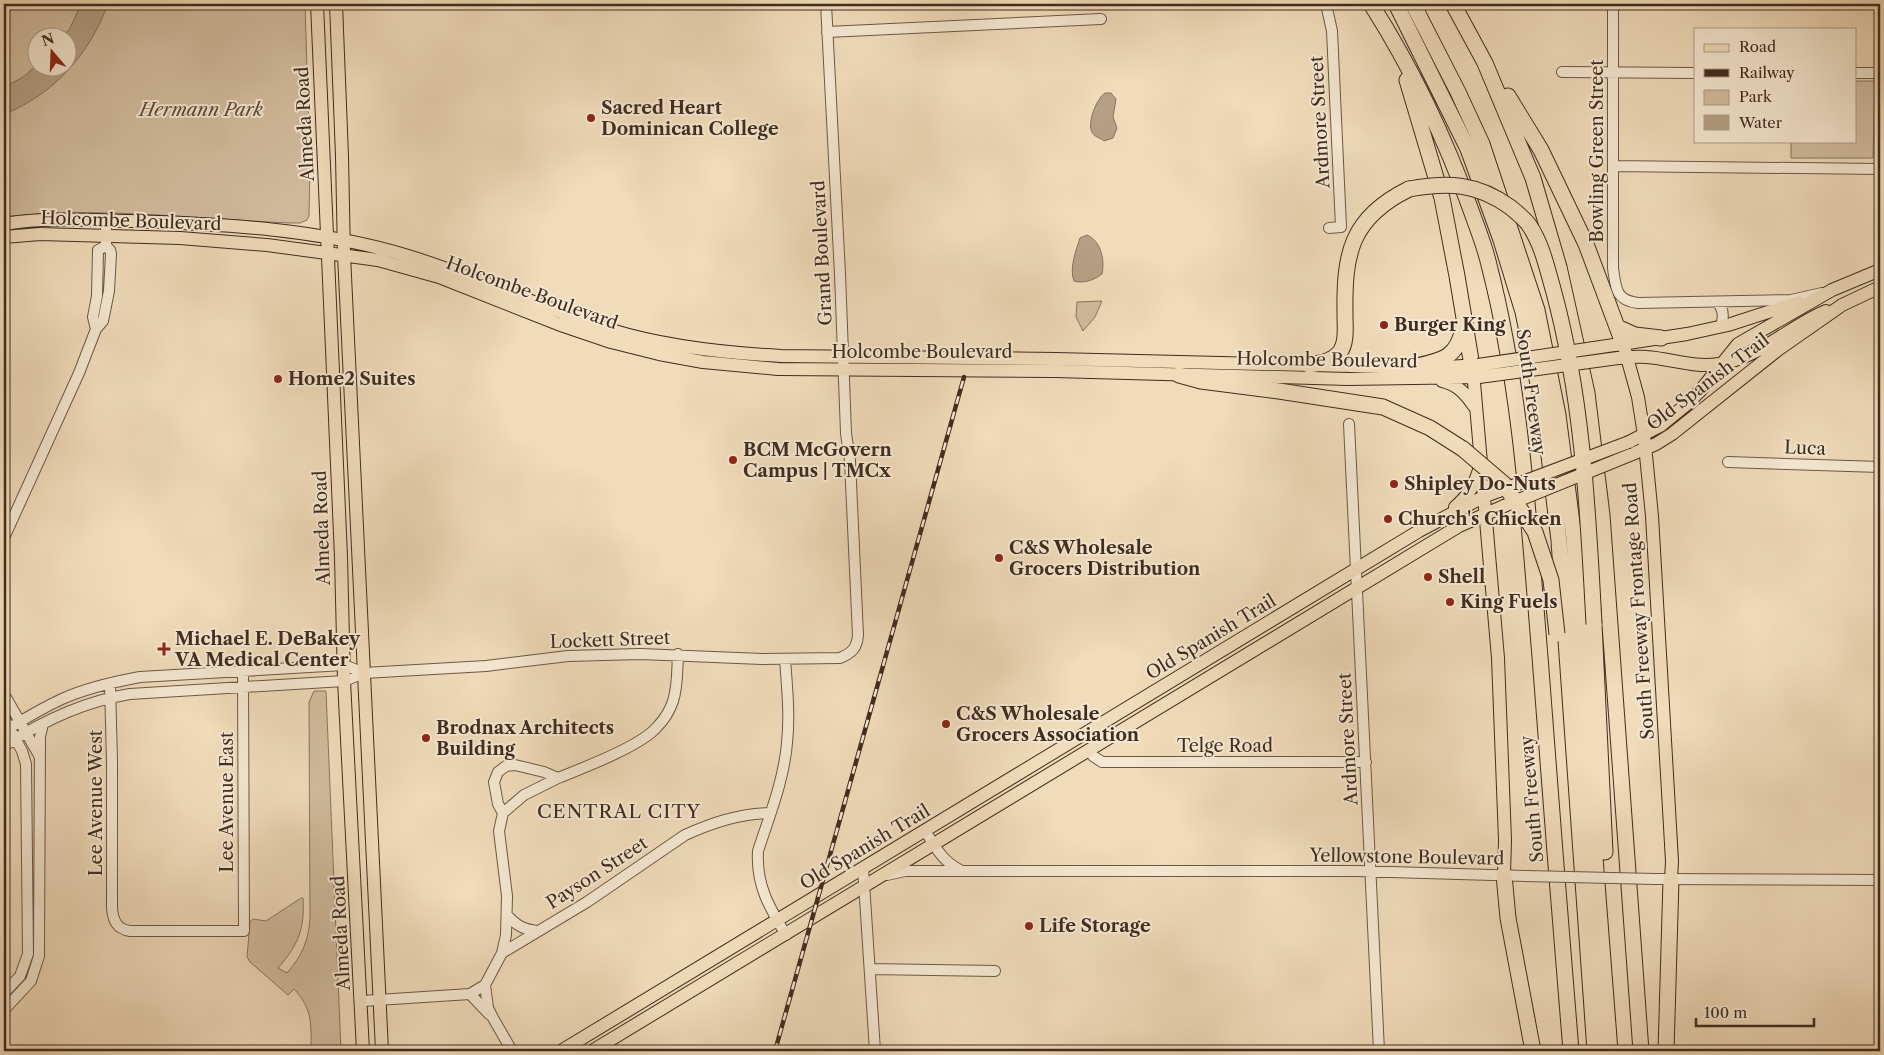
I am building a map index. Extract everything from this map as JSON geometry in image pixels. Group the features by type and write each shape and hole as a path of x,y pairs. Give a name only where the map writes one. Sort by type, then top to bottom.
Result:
{"highway":[{"name":"South Freeway","path":"1371,4 1394,41 1443,138 1458,174 1489,262 1507,342 1518,419 1531,543 1571,1051"},
{"path":"1396,4 1468,149 1501,240 1523,312 1544,413 1559,541 1595,1051"},
{"path":"1413,4 1482,144 1537,310 1558,415 1574,538 1589,780 1612,1051"},
{"path":"1453,4 1541,150 1586,244 1617,327 1621,351"},
{"path":"1472,36 1504,106 1532,178 1558,267 1587,394 1602,515 1641,1051"},
{"path":"1394,41 1442,198 1475,372"},
{"path":"1309,366 1332,360 1344,346 1344,279 1349,252 1356,235 1384,203 1409,189 1443,184 1475,188 1500,200 1529,225 1542,252 1569,358 1588,517 1610,957 1612,1051"},
{"path":"1412,367 1442,360 1450,356 1461,340 1465,318"},
{"path":"1617,327 1635,335 1660,338"},
{"path":"1179,375 1200,381 1383,407 1430,428 1463,449 1504,484 1535,532 1551,580 1557,634 1570,846 1590,1051"},
{"path":"1504,875 1508,918 1533,1051"},
{"path":"1666,1051 1671,880"}],"main road":[{"name":"Almeda Road","path":"317,4 341,557 344,681 362,1001 363,1051"},
{"name":"Almeda Road","path":"336,4 344,255 382,1051"},
{"name":"Holcombe Boulevard","path":"4,224 40,220 182,223 262,229 328,237 406,255 566,315 614,331 663,343 744,354 843,363 1055,371 1348,379 1430,378 1621,351 1660,338 1721,326 1763,314 1832,290"},
{"name":"Holcombe Boulevard","path":"4,237 40,234 106,241 180,238 267,245 378,260 439,277 558,324 611,342 659,354 741,366 778,369 843,363 1061,359 1412,367 1475,372"},
{"name":"Old Spanish Trail","path":"569,1049 670,985 1442,518 1483,497 1644,435 1687,404 1700,391 1730,352 1747,338 1832,290 1880,270"},
{"name":"Old Spanish Trail","path":"592,1051 1449,532 1485,513 1646,449 1672,434 1779,349 1842,305 1880,287"},
{"name":"Holcombe Boulevard","path":"1621,351 1694,365 1720,364 1735,361 1810,318 1842,305"},
{"name":"South Freeway Frontage Road","path":"1621,351 1638,397 1646,449 1652,516 1672,862 1671,880"},
{"path":"1475,372 1480,465 1498,658 1505,840 1504,875"},
{"path":"1430,378 1458,387 1476,409"},
{"path":"1442,518 1465,498 1475,482 1480,465"},
{"path":"1449,532 1464,528 1476,528 1487,539"},
{"path":"1249,634 1257,647"},
{"path":"1142,699 1150,712"},
{"path":"1065,746 1073,759"},
{"path":"978,799 986,812"},
{"path":"670,985 680,999"}],"street":[{"name":"Grand Boulevard","path":"826,4 846,433 850,461 858,635 855,649"},
{"name":"Ardmore Street","path":"1326,4 1332,31 1341,227 1329,228"},
{"name":"Bowling Green Street","path":"1613,4 1613,268 1617,290 1621,297 1638,303 1717,302"},
{"path":"827,32 1101,19"},
{"path":"1562,72 1694,73"},
{"path":"1856,73 1880,73"},
{"path":"1613,166 1880,169"},
{"path":"4,536 79,373 96,329 93,317 98,250 106,241 106,220"},
{"path":"1717,302 1791,300 1832,290"},
{"path":"1717,302 1721,306 1723,313 1721,326"},
{"name":"Ardmore Street","path":"1350,424 1379,1051"},
{"name":"Luca","path":"1728,462 1880,467"},
{"name":"Lockett Street","path":"364,673 486,666 568,656 622,654 678,654 762,659 840,658 855,649"},
{"path":"502,813 524,795 633,745 657,728 666,716 673,700 678,654"},
{"path":"785,659 788,710 787,745 782,772 758,851 757,863 758,878 763,892 786,935"},
{"path":"4,993 20,976 28,954 26,764 15,738 5,726 20,722 61,700 110,684 162,675 344,665 364,673"},
{"name":"Lee Avenue East","path":"115,923 121,929 130,931 244,931 243,672"},
{"path":"4,746 15,738 43,724 111,698 130,694 164,690 344,681 364,673"},
{"name":"Lee Avenue West","path":"110,684 112,908 115,923"},
{"path":"4,694 40,758"},
{"path":"4,1010 31,981 39,961 40,737 43,724"},
{"name":"Telge Road","path":"1089,750 1102,762 1366,762"},
{"path":"512,1051 488,1008 485,985 502,952 506,935 507,915 507,896 499,831 502,813 498,804 494,782 498,772 506,766 515,765 544,772 558,778"},
{"name":"Payson Street","path":"502,952 586,902 685,834 739,815 770,813"},
{"path":"925,830 941,856 949,864 963,871"},
{"path":"28,866 40,867"},
{"path":"863,868 875,1051"},
{"name":"Yellowstone Boulevard","path":"883,875 905,871 1371,871 1671,880 1880,880"},
{"path":"507,915 522,929 537,931"},
{"path":"870,969 996,971"},
{"path":"362,1001 466,995 485,985"},
{"path":"466,995 493,1018"}],"green space":[{"name":"Hermann Park","path":"4,4 305,4 310,167 309,216 307,220 300,223 289,223 147,214 39,214 4,217"},
{"path":"1856,81 1875,81 1873,158 1791,158 1791,142 1856,142"},
{"path":"1102,301 1095,317 1083,331 1076,317 1077,302"},
{"path":"314,691 326,691 341,1051 311,1051 310,1018 305,1003 294,989 288,995 250,962 247,957 250,922 253,919 266,921 301,898 303,898 303,919 299,936 291,952 278,968 287,973 301,954 308,933 310,917 309,702"}],"water":[{"path":"81,4 108,4 91,39 78,58 78,28 70,28"},
{"path":"28,73 28,78 60,78 39,96 4,114 4,87"},
{"path":"1105,93 1111,93 1116,99 1113,117 1117,128 1113,138 1104,141 1093,134 1091,123 1098,100"},
{"path":"1087,235 1099,246 1103,263 1102,274 1089,281 1074,281 1072,271 1075,254 1080,238"}],"railway":[{"path":"775,1051 964,377"}],"place":[{"name":"Sacred Heart Dominican College","path":"591,118"},
{"name":"Burger King","path":"1384,325"},
{"name":"Home2 Suites","path":"278,379"},
{"name":"BCM McGovern Campus | TMCx","path":"733,460"},
{"name":"Shipley Do-Nuts","path":"1394,484"},
{"name":"Church's Chicken","path":"1388,519"},
{"name":"C&S Wholesale Grocers Distribution","path":"999,558"},
{"name":"Shell","path":"1428,577"},
{"name":"King Fuels","path":"1450,602"},
{"name":"Michael E. DeBakey VA Medical Center","path":"164,649"},
{"name":"C&S Wholesale Grocers Association","path":"946,724"},
{"name":"Brodnax Architects Building","path":"426,738"},
{"name":"Life Storage","path":"1029,926"}],"district":[{"name":"CENTRAL CITY","path":"619,811"}]}
